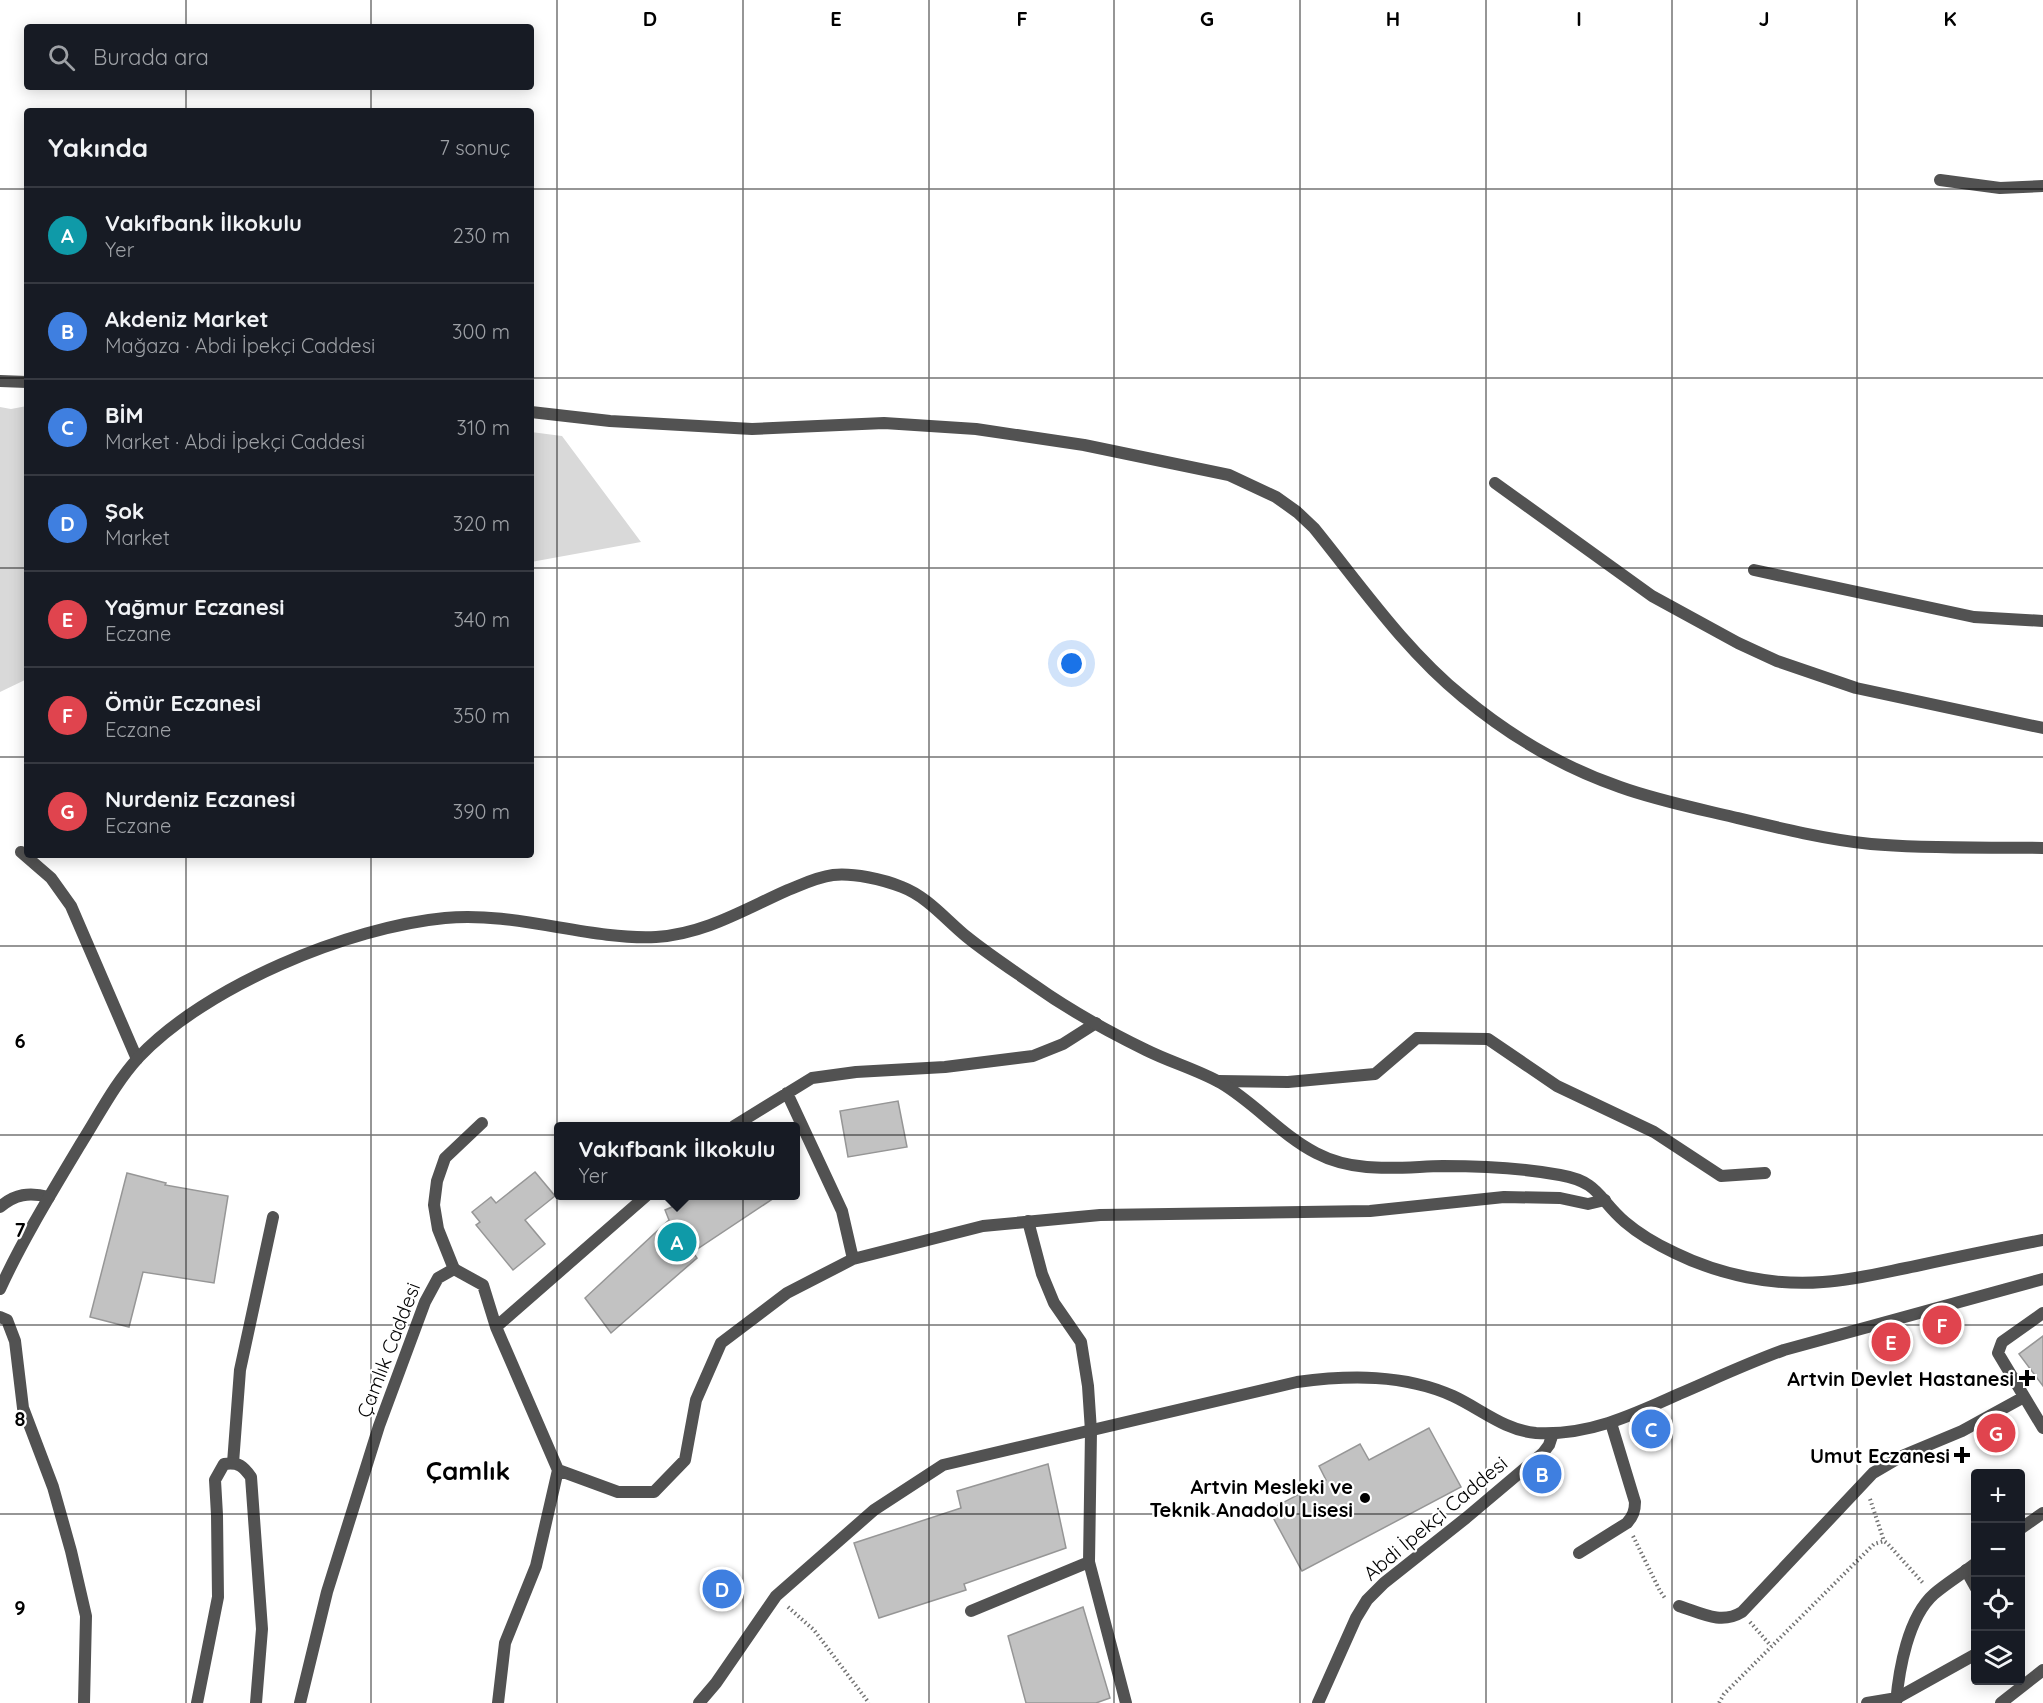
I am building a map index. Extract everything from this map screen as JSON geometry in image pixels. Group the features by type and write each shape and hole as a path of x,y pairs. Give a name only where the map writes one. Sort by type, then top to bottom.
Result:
{"street":[{"path":"1940,180 2000,188 2043,186"},
{"path":"0,381 24,382"},
{"path":"534,412 621,422 752,429 884,423 976,429 1084,445 1229,475 1276,497 1314,528 1409,645 1462,696 1492,720 1534,748 1569,766 1619,787 1664,800 1819,836 1872,844 2043,848"},
{"path":"1495,483 1652,596 1767,657 1856,688 2043,728"},
{"path":"1754,570 1974,617 2043,621"},
{"path":"28,858 51,878 79,920 137,1059"},
{"path":"0,1289 49,1197 118,1083 137,1059 164,1033 206,1004 275,967 348,937 447,917 498,918 600,933 655,937 691,931 721,922 798,885 817,878 839,874 859,876 903,887 928,902 967,937 1039,989 1149,1052 1218,1082 1255,1107 1295,1140 1315,1153 1339,1162 1358,1167 1477,1166 1554,1174 1583,1182 1595,1188 1624,1221 1672,1252 1706,1266 1740,1276 1780,1282 1821,1283 1859,1278 2043,1240"},
{"path":"740,1122 813,1078 856,1072 945,1067 1033,1056 1063,1044 1096,1023"},
{"path":"1218,1082 1288,1082 1375,1074 1417,1038 1488,1039 1557,1086 1654,1132 1720,1176 1765,1173"},
{"path":"787,1092 842,1211 853,1259"},
{"path":"482,1123 446,1158 437,1181 435,1217 454,1269 483,1285 496,1327 558,1470 536,1566 505,1643 498,1703"},
{"path":"0,1207 19,1195 39,1194 49,1197"},
{"path":"558,1470 618,1492 654,1492 685,1460 696,1400 721,1343 787,1293 853,1259 983,1226 1100,1215 1370,1211 1504,1197 1560,1198 1588,1204 1605,1200"},
{"path":"496,1327 641,1200"},
{"path":"233,1463 240,1370 273,1217"},
{"path":"1028,1221 1042,1274 1054,1303 1081,1342 1089,1386 1091,1431 1089,1562 1126,1703"},
{"name":"Çamlık Caddesi","path":"300,1703 327,1592 379,1426 425,1302 438,1278 454,1269"},
{"path":"699,1703 716,1683 776,1596 874,1510 943,1465 1297,1382 1326,1378 1363,1377 1419,1384 1457,1398 1521,1431 1571,1432 1611,1423 1784,1350 2043,1279"},
{"path":"2043,1313 2009,1336 1999,1347 2000,1358 2043,1428"},
{"path":"0,1317 7,1320 15,1341 23,1408 53,1486 86,1616 84,1703"},
{"path":"1679,1606 1724,1620 1742,1612 1865,1481 1887,1464 1962,1431 2024,1397"},
{"path":"1579,1553 1632,1517 1635,1502 1611,1423"},
{"name":"Abdi İpekçi Caddesi","path":"1318,1703 1356,1618 1367,1600 1384,1583 1543,1453 1549,1445 1552,1433"},
{"path":"197,1703 218,1597 215,1480 224,1464 233,1463 242,1465 251,1477 262,1629 255,1703"},
{"path":"2025,1526 2043,1513"},
{"path":"971,1611 1089,1562"},
{"path":"1897,1700 1903,1663 1915,1619 1934,1595 1971,1567"},
{"path":"1867,1703 1897,1700 1971,1657"},
{"path":"2001,1703 2043,1670"}],"path":[{"path":"1865,1481 1884,1541 1894,1549 1934,1595"},
{"path":"1627,1522 1660,1591 1670,1602 1679,1606"},
{"path":"1719,1703 1724,1694 1868,1549 1884,1541"},
{"path":"776,1596 814,1630 868,1703"},
{"path":"1742,1612 1771,1646"}],"shaded area":[{"path":"0,407 11,409 24,407 24,680 0,692"},
{"path":"534,432 562,436 641,542 534,561"}],"building":[{"path":"898,1101 907,1147 848,1157 840,1111"},
{"path":"535,1172 554,1195 525,1220 545,1244 513,1270 476,1225 480,1222 472,1212 491,1197 496,1203"},
{"path":"127,1173 166,1183 165,1185 228,1196 214,1283 143,1272 129,1327 90,1317"},
{"path":"669,1200 771,1200 693,1252 697,1258 611,1333 585,1298 669,1220 665,1210 672,1207"},
{"path":"2043,1336 2043,1386 2019,1354"},
{"name":"Artvin Mesleki ve Teknik Anadolu Lisesi","path":"1429,1428 1461,1487 1302,1571 1269,1510 1326,1480 1319,1466 1360,1444 1369,1460"},
{"path":"1048,1464 1066,1548 964,1584 966,1590 879,1618 854,1543 961,1508 957,1491"},
{"path":"1083,1607 1110,1698 1096,1703 1026,1703 1008,1636"}],"place":[{"name":"Vakıfbank İlkokulu","path":"677,1242"},
{"name":"Ömür Eczanesi","path":"1942,1325"},
{"name":"Yağmur Eczanesi","path":"1891,1342"},
{"name":"Artvin Devlet Hastanesi","path":"2027,1378"},
{"name":"BİM","path":"1651,1429"},
{"name":"Nurdeniz Eczanesi","path":"1996,1433"},
{"name":"Umut Eczanesi","path":"1962,1455"},
{"name":"Akdeniz Market","path":"1542,1474"},
{"name":"Artvin Mesleki ve Teknik Anadolu Lisesi","path":"1365,1498"},
{"name":"Şok","path":"722,1589"}],"district":[{"name":"Çamlık","path":"468,1470"}]}
